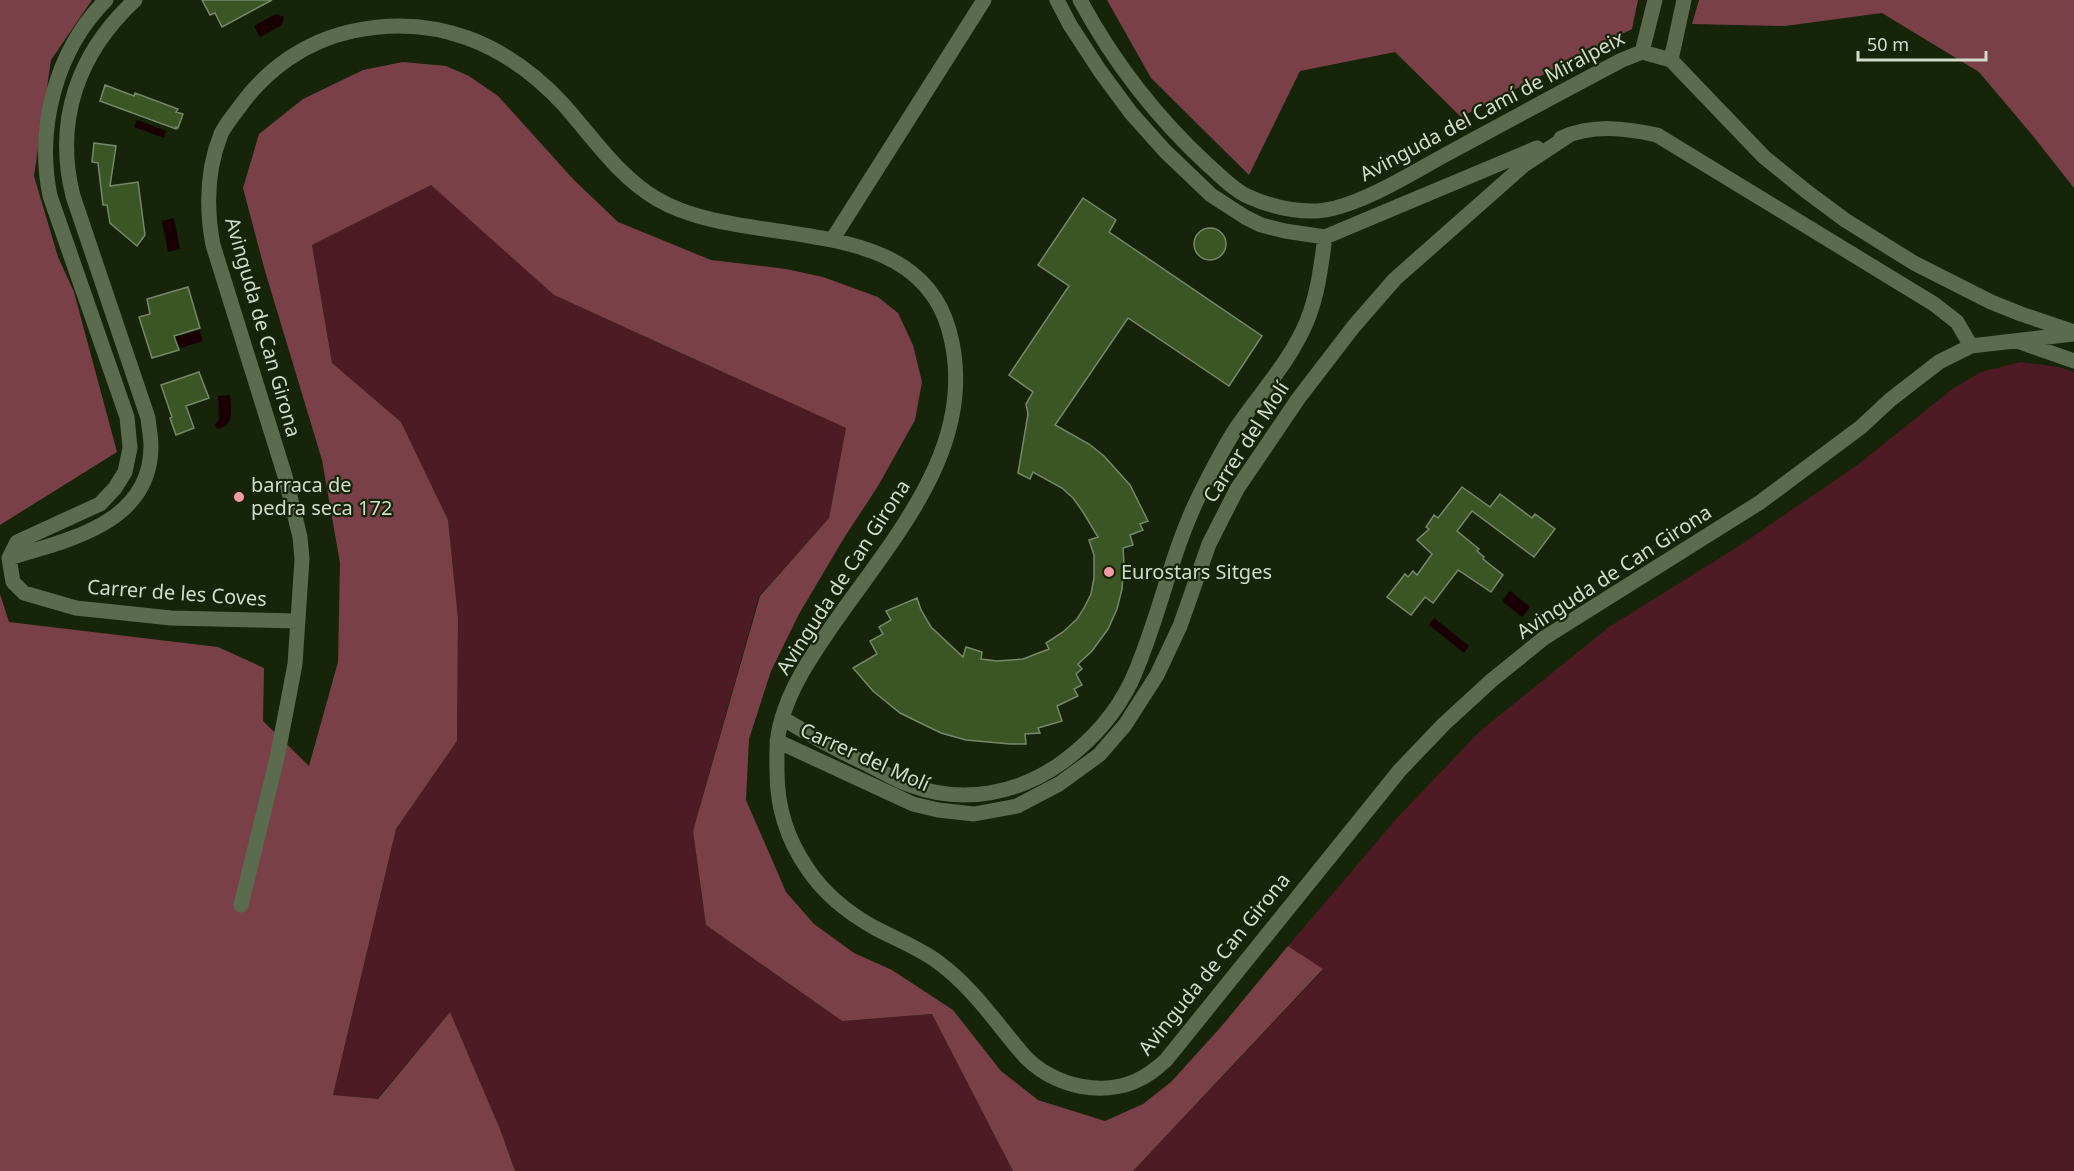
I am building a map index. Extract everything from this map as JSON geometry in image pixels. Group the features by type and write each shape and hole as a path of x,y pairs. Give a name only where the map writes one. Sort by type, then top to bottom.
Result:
{"street":[{"path":"9,558 17,542 100,504 115,488 125,472 130,448 127,417 50,196 47,178 48,121 53,89 64,61 84,27 106,0"},
{"path":"9,558 96,530 115,518 137,493 144,481 148,465 151,447 148,418 73,196 68,174 67,147 71,102 79,76 99,40 117,17 135,0"},
{"path":"832,240 984,0"},
{"path":"1057,0 1070,25 1100,71 1131,113 1165,151 1211,195 1245,218 1261,225 1325,237 1570,134 1600,128 1628,129 1657,135 1934,304 1957,322 1971,346 2074,333"},
{"name":"Avinguda del Camí de Miralpeix","path":"1080,0 1113,54 1139,90 1196,154 1223,179 1245,195 1277,207 1296,211 1319,211 1352,203 1622,60 1642,52 1671,60"},
{"path":"1642,52 1655,0"},
{"path":"1684,0 1671,60 1764,157 1845,220 1914,263 1991,302 2074,333"},
{"name":"Avinguda de Can Girona","path":"241,905 277,758 288,701 294,664 302,559 300,537 285,476 213,244 208,218 212,162 223,129 262,79 305,48 330,36 371,27 407,26 436,29 465,36 495,49 523,66 564,105 617,167 655,199 700,219 832,240 860,247 879,254 917,278 931,293 948,326 955,356 953,404 943,452 912,514 806,664 782,718 777,741 779,807 792,844 805,866 828,895 859,919 929,955 955,975 977,998 1025,1058 1037,1068 1075,1086 1105,1088 1119,1086 1143,1077 1166,1060 1400,770 1444,724 1492,680 1544,638 1759,503 1862,427 1890,400 1939,362 1971,346"},
{"name":"Carrer del Molí","path":"777,741 913,804 938,810 974,814 1017,806 1059,784 1099,755 1125,725 1157,675 1180,626 1209,544 1237,489 1298,399 1354,326 1395,279 1524,165 1570,134"},
{"name":"Carrer del Molí","path":"782,718 827,744 910,785 944,795 970,796 1005,791 1053,769 1076,752 1099,730 1131,682 1193,509 1236,429 1299,337 1307,321 1316,294 1325,237"},
{"path":"2014,341 2074,361"},
{"name":"Carrer de les Coves","path":"9,558 14,582 24,593 76,608 171,618 298,621"}],"shaded area":[{"path":"0,0 92,0 51,60 34,176 58,257 74,292 117,452 0,525"},
{"path":"1107,0 1638,0 1632,29 1461,117 1395,52 1300,71 1249,175 1151,78"},
{"path":"1699,0 2074,0 2074,188 1979,72 1882,13 1785,26 1692,24"},
{"path":"276,14 284,17 282,25 260,37 254,26"},
{"path":"403,62 446,66 469,76 498,96 574,180 618,222 711,260 786,269 823,277 878,297 898,313 913,345 922,382 915,420 878,486 799,614 771,671 749,739 746,800 786,892 814,924 854,953 892,970 953,1010 1001,1071 1038,1100 1105,1121 1143,1104 1171,1082 1220,1028 1288,946 1323,969 1133,1171 1013,1171 932,1014 842,1021 706,925 693,831 760,596 829,518 846,428 554,295 431,185 312,245 332,363 401,422 448,520 458,618 457,741 396,829 333,1095 378,1099 450,1012 500,1129 515,1171 0,1171 0,594 9,622 218,647 264,668 263,721 309,766 338,662 340,563 322,460 265,271 243,188 259,134 303,99 363,70"},
{"path":"137,120 166,131 164,138 134,127"},
{"path":"432,184 554,295 846,428 829,518 759,596 693,831 706,925 842,1021 932,1014 1013,1171 515,1171 500,1129 450,1012 377,1099 333,1095 396,829 457,741 458,618 448,520 401,422 332,363 312,245"},
{"path":"174,218 180,249 168,252 162,221"},
{"path":"177,328 180,336 199,330 203,341 180,348 178,344 178,347 156,342 175,337 174,329"},
{"path":"2021,362 2059,367 2074,372 2074,1171 1133,1171 1323,970 1288,946 1398,817 1479,732 1609,627 1739,546 1856,466 1951,390 1981,372"},
{"path":"230,395 231,416 227,424 217,429 215,424 219,420 218,396"},
{"path":"1510,591 1530,607 1522,617 1502,601"},
{"path":"1434,618 1469,646 1464,653 1429,625"}],"building":[{"path":"202,0 272,0 222,27 215,13 210,15"},
{"path":"105,85 178,109 176,112 183,114 178,128 100,101"},
{"path":"94,143 116,146 110,186 138,182 145,235 137,246 110,223 107,205 103,205 98,163 92,162"},
{"path":"1083,198 1116,220 1109,232 1262,336 1229,386 1128,318 1055,425 1089,444 1104,456 1130,485 1148,521 1140,524 1143,530 1130,535 1133,545 1123,548 1122,589 1117,609 1108,629 1092,651 1078,664 1082,669 1076,674 1082,685 1074,689 1078,696 1057,706 1062,721 1038,728 1040,733 1025,734 1026,744 966,740 941,733 900,713 873,691 853,668 877,654 870,641 883,634 879,627 891,620 886,611 917,598 931,627 963,657 966,647 982,652 981,659 997,661 1023,659 1049,649 1046,643 1077,619 1091,594 1094,555 1089,540 1098,537 1073,498 1062,488 1033,472 1030,479 1018,473 1028,414 1026,404 1033,392 1009,375 1069,286 1038,265"},
{"path":"1210,228 1221,233 1226,244 1221,255 1210,260 1199,255 1194,244 1199,233"},
{"path":"188,287 200,328 174,336 179,350 152,358 139,317 150,314 147,299"},
{"path":"199,372 209,398 186,406 194,428 176,435 161,385"},
{"path":"1462,487 1490,507 1500,494 1532,518 1535,514 1555,529 1534,557 1472,511 1457,531 1479,549 1477,551 1484,557 1483,559 1503,575 1491,592 1458,570 1433,603 1425,597 1411,615 1387,597 1405,574 1408,577 1413,571 1417,575 1432,554 1417,540 1429,529 1426,527 1434,515 1438,518"}],"place":[{"name":"barraca de pedra seca 172","path":"239,497"},
{"name":"Eurostars Sitges","path":"1109,572"}]}
